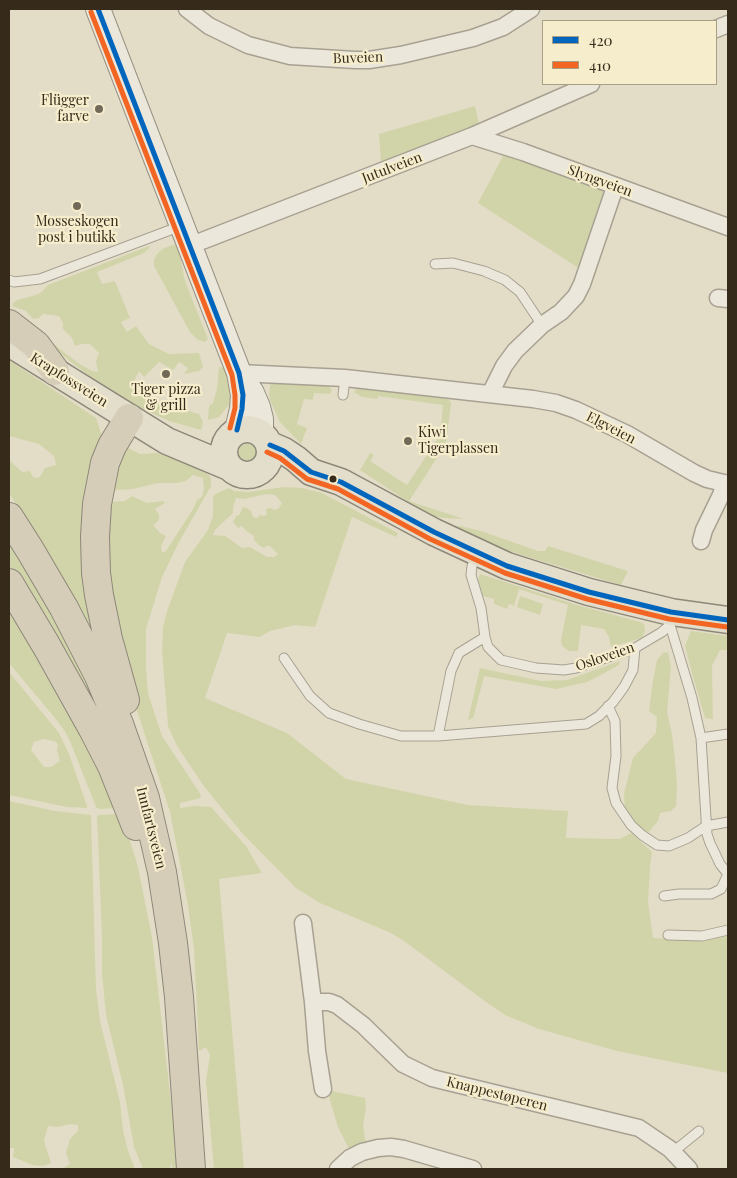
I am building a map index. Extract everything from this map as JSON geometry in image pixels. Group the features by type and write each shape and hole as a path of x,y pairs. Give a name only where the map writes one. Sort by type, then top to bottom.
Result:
{"highway":[{"path":"9,324 36,344 54,371"},
{"path":"128,418 112,446 106,463 97,504 95,552 102,613 133,731 139,780"},
{"name":"Innfartsveien","path":"9,517 59,599 99,676 119,724 145,798 162,872 173,943 179,997 191,1169"},
{"path":"9,583 75,694 112,766 139,835 159,915 173,943"}],"main road":[{"name":"Krapfossveien","path":"9,343 128,418 167,440 243,475 259,473 252,443 204,436 128,418"},
{"path":"229,467 225,460 224,452 252,443 278,473 311,472 340,482 434,532 507,566 670,619 728,620"}],"street":[{"path":"98,9 181,237 239,373 252,393 258,407 261,419 252,443"},
{"name":"Buveien","path":"187,9 209,26 248,45 290,56 369,60 402,55 474,38 503,27 531,9"},
{"name":"Jutulveien","path":"181,237 472,136 589,85"},
{"name":"Slyngveien","path":"472,136 523,152 728,227"},
{"path":"490,394 504,366 515,351 576,296 582,284 615,186"},
{"name":"Elgveien","path":"239,373 345,378 541,400 576,410 627,434 694,473 727,483 704,530 701,541"},
{"path":"302,923 313,1002 313,1024 323,1089"},
{"name":"Knappestøperen","path":"313,1002 329,1002 337,1005 364,1025 403,1064 432,1078 639,1128 673,1152 689,1169"},
{"path":"338,1169 350,1158 362,1152 391,1147 473,1169"}],"lane":[{"path":"9,280 14,282 40,279 181,237"},
{"path":"435,264 453,262 484,271 505,280 520,292 542,325"},
{"path":"343,395 345,378"},
{"name":"Osloveien","path":"477,553 471,575 481,608 488,647 501,660 536,668 564,670 576,668 635,648 662,632 670,619"},
{"path":"664,896 712,894 721,889 728,874 714,852 706,826 702,738 670,619"},
{"path":"438,736 451,671 459,653 485,637"},
{"path":"284,658 310,696 329,713 401,736 438,736 586,724 599,716 624,687 634,670 635,648"},
{"path":"608,706 615,721 616,756 612,788 616,803 631,825 648,840 669,846 688,838 706,826 728,822"},
{"path":"702,738 728,734"},
{"path":"668,935 702,936 728,930"},
{"path":"673,1152 699,1131"}],"green space":[{"path":"475,106 478,127 289,200 287,198 381,162 379,134"},
{"path":"502,151 600,187 606,192 586,258 577,267 478,203 503,156 500,155"},
{"path":"177,245 179,251 185,281 208,339 205,342 198,340 190,332 154,266 157,254 164,248"},
{"path":"149,246 144,253 97,272 102,284 115,281 130,318 121,322 127,332 136,326 149,344 169,354 199,353 203,367 199,371 184,374 188,368 179,362 173,370 159,362 144,377 139,371 133,387 143,394 144,397 151,400 199,414 203,422 201,430 169,421 128,402 101,385 9,314 9,310 78,363 92,371 98,372 96,361 99,353 90,344 75,346 72,338 63,329 63,323 59,316 43,314 39,318 33,319 26,311 12,306 13,303 42,292 48,285"},
{"path":"9,360 96,418 101,433 105,436 94,637 53,563 9,493 9,460 22,472 30,471 33,477 36,478 40,477 45,468 56,465 54,456 39,444 9,436"},
{"path":"219,367 224,368 229,380 229,405 219,417 208,420 209,406 213,403 217,389"},
{"path":"271,380 327,384 332,390 330,394 314,393 313,400 304,399 297,424 307,428 301,444 280,422 270,400"},
{"path":"357,387 445,397 449,400 451,403 446,444 409,501 464,519 433,518 360,470 370,453 374,455 370,461 407,485 440,435 443,405 378,396 377,399 362,397 354,392"},
{"path":"249,440 257,443 260,451 257,459 249,462 241,459 238,451 241,443"},
{"path":"126,447 140,454 157,453 198,468 209,475 211,479 211,486 178,544 162,577 146,629 146,668 148,693 162,736 201,795 200,798 180,803 180,808 194,806 211,807 246,846 262,873 219,879 244,1169 214,1169 206,1081 210,1055 206,1047 199,1051 194,949 188,905 170,812 130,689 106,592 108,480","holes":["193,475 203,478 204,489 202,497 197,500 166,551 162,553 161,546 166,536 160,533 153,525 159,520 159,514 155,509 165,503 163,501 147,503 132,496 125,501 111,502 111,495 114,490 133,489 158,483 177,483 186,481"]},
{"path":"283,487 302,488 322,493 398,533 396,537 352,517 315,627 295,625 270,631 260,637 227,633 205,698 287,733 346,779 468,805 568,811 566,838 620,839 631,833 652,852 648,902 653,938 705,940 728,933 728,1073 617,1051 539,1029 505,1015 391,933 320,903 296,888 242,833 203,785 177,746 168,726 162,651 163,627 167,611 185,562 208,530 213,516 213,498 215,494 229,488 234,491 249,492","holes":["267,494 275,495 282,503 279,508 275,510 266,509 267,515 260,515 257,518 253,517 251,511 243,507 233,522 238,528 242,526 254,536 254,540 260,546 264,548 270,546 278,554 274,557 267,557 250,547 242,548 225,536 213,535 215,530 233,513 236,498 244,499"]},
{"path":"451,526 481,531 538,551 545,551 548,546 628,571 621,585 474,539"},
{"path":"9,533 35,574 122,754 9,573"},
{"path":"480,574 574,604 640,622 644,624 645,631 642,638 611,647 609,637 604,629 581,625 578,651 569,651 562,646 561,640 568,605 519,589 514,606 509,604 507,609 494,604 494,599 483,596 479,590 478,580"},
{"path":"520,596 543,604 540,615 517,607"},
{"path":"9,597 119,808 99,809 96,807 64,730 9,663"},
{"path":"691,631 728,636 728,650 720,650 712,666 713,719 705,718 685,646"},
{"path":"668,652 671,667 667,712 675,760 676,806 671,811 660,813 658,821 647,834 636,825 625,809 624,794 633,758 656,733 657,717 649,711 653,680 657,660 663,653"},
{"path":"620,661 619,665 587,682 556,689 484,676 473,718 468,720 480,668 541,681 567,680"},
{"path":"9,672 59,733 69,754 87,808 67,807 9,795","holes":["44,739 58,744 57,750 60,761 51,767 44,767 31,750 34,742"]},
{"path":"9,801 55,811 91,815 96,989 100,1021 120,1102 123,1130 135,1169 62,1169 70,1164 66,1153 70,1139 78,1131 78,1125 48,1126 44,1141 51,1163 43,1166 32,1165 13,1157 14,1148 9,1148"},
{"path":"122,814 138,867 152,937 172,1111 181,1169 173,1169 171,1163 170,1169 143,1169 134,1147 123,1085 106,1015 102,974 97,816"},
{"path":"327,1090 365,1098 366,1108 363,1125 367,1142 363,1146 352,1150 349,1149 338,1127"}],"transit line":[{"name":"420","path":"98,9 239,373 243,395 237,430"},
{"name":"410","path":"91,12 232,375 235,408 230,428"},
{"name":"420","path":"270,445 284,451 311,472 341,482 434,532 507,566 589,592 671,612 728,620"},
{"name":"410","path":"267,452 280,458 307,479 338,489 430,539 505,573 587,599 669,619 727,627"}],"place":[{"name":"Flügger farve","path":"99,109"},
{"name":"Mosseskogen post i butikk","path":"77,206"},
{"name":"Tiger pizza & grill","path":"166,374"},
{"name":"Kiwi Tigerplassen","path":"408,441"}]}
